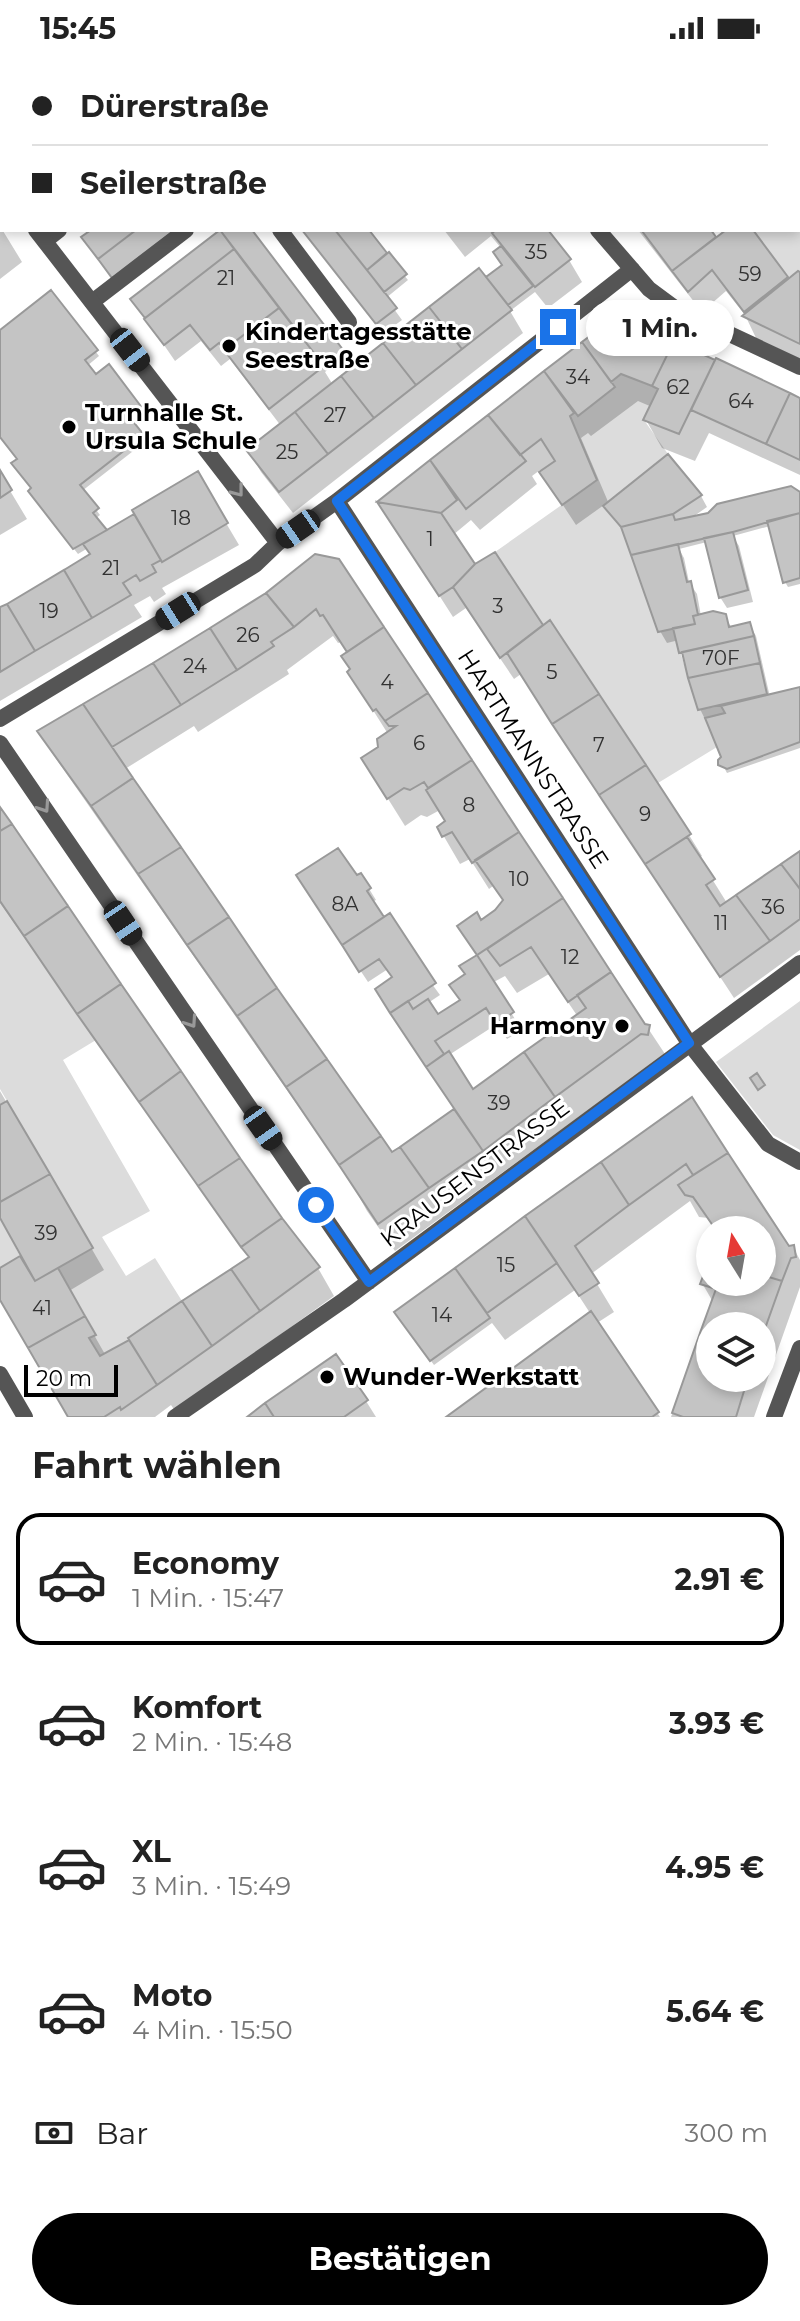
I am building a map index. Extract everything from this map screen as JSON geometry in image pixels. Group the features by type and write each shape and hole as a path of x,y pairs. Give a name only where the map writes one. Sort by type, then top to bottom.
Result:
{"street":[{"path":"92,302 183,232"},
{"path":"282,232 349,322"},
{"path":"600,232 649,289 676,309 800,367"},
{"path":"41,235 278,543"},
{"path":"0,719 255,565 278,543 337,501 632,269"},
{"name":"HARTMANNSTRASSE","path":"337,501 689,1043 768,1144 800,1162"},
{"path":"0,743 369,1282"},
{"name":"KRAUSENSTRASSE","path":"175,1417 369,1282 800,963"},
{"path":"774,1417 800,1348"},
{"path":"0,1374 25,1417"}],"shaded area":[{"path":"754,232 800,232 800,272 788,277"},
{"path":"621,374 658,389 644,420 668,454 603,507 621,527 658,631 673,628 698,710 721,706 725,713 717,747 658,783 550,620 543,625 495,552 597,480 570,416 574,413 578,415"},
{"path":"0,901 96,1040 63,1060 150,1211 102,1237 126,1276 155,1258 182,1301 129,1340 100,1356 89,1338 96,1334 58,1268 93,1247 0,1089"},
{"path":"800,1001 800,1150 773,1135 716,1062"},
{"path":"0,1218 20,1256 0,1268"}],"building":[{"path":"88,232 133,232 98,259 81,237"},
{"path":"133,232 172,232 112,278 98,259"},
{"path":"217,232 221,232 234,249 145,318 130,299"},
{"path":"222,232 254,232 344,351 324,366"},
{"path":"304,232 337,232 397,308 376,324"},
{"path":"337,232 371,232 387,253 367,270"},
{"path":"550,232 571,259 535,287 492,233"},
{"path":"643,232 712,232 716,237 672,271"},
{"path":"723,232 754,232 788,277 744,312 712,270 688,292 672,271"},
{"path":"501,246 533,286 508,305 486,277 502,265 493,252"},
{"path":"234,249 279,308 224,350 219,343 210,350 190,325 164,345 144,319"},
{"path":"389,252 407,274 384,292 367,270"},
{"path":"479,268 512,310 462,349 429,307"},
{"path":"800,272 800,344 742,316"},
{"name":"Turnhalle St. Ursula Schule","path":"51,290 98,350 85,360 96,374 109,364 143,409 131,419 144,435 80,485 99,508 93,513 107,530 73,549 28,491 31,488 11,463 17,459 0,437 0,330"},
{"path":"429,307 462,349 416,385 383,343"},
{"path":"279,308 324,366 269,409 224,350"},
{"path":"619,314 674,341 652,386 621,374 611,382 582,342"},
{"path":"674,341 715,360 679,434 643,420 658,389 652,386"},
{"path":"582,342 615,387 578,416 544,371"},
{"path":"383,343 416,385 374,418 341,376"},
{"path":"716,358 790,393 766,444 691,410"},
{"path":"544,371 574,413 570,416 597,480 562,505 539,472 555,461 541,439 520,455 488,415"},
{"path":"341,376 374,418 328,454 295,412"},
{"path":"790,393 800,398 800,460 766,444"},
{"path":"295,412 328,454 279,492 246,450"},
{"path":"488,415 526,461 466,509 430,460"},
{"path":"668,454 702,495 673,514 621,527 603,506"},
{"path":"430,460 457,500 441,513 377,502"},
{"path":"0,470 12,490 0,498"},
{"path":"198,471 228,523 162,562 132,510"},
{"path":"791,486 800,492 800,513 733,532 631,555 621,527 673,514 675,520 708,513 717,504"},
{"path":"377,502 441,513 475,564 453,587 439,596"},
{"path":"800,513 800,578 783,583 767,521"},
{"path":"134,514 161,560 152,565 156,572 140,581 136,575 123,583 131,595 92,618 64,570 90,554 83,544"},
{"path":"733,532 748,590 719,598 704,538"},
{"path":"678,544 687,582 691,581 698,615 693,616 695,624 658,632 631,555"},
{"path":"495,552 543,625 500,658 453,587 475,564"},
{"path":"315,554 339,559 384,627 347,652 316,609 294,627 266,593"},
{"path":"64,570 92,618 35,651 7,604"},
{"path":"266,593 294,627 271,642 274,646 237,670 210,628"},
{"path":"7,604 35,651 0,672 0,607"},
{"path":"713,611 726,614 729,627 750,622 754,636 679,653 673,628 695,624 693,616"},
{"path":"550,620 599,694 552,724 507,653"},
{"path":"384,627 428,693 385,721 376,709 373,711 347,672 350,669 341,656"},
{"path":"210,628 237,670 181,705 153,663"},
{"path":"754,636 760,663 688,678 682,652"},
{"path":"153,663 181,705 112,747 83,704"},
{"path":"760,663 767,694 698,710 688,678"},
{"path":"800,687 800,742 727,769 718,765 721,757 705,718 725,713 721,706"},
{"path":"428,693 472,760 428,788 424,782 410,790 404,788 387,799 361,758 378,747 377,739 396,726 389,726 385,721"},
{"path":"599,694 646,765 599,795 552,724"},
{"path":"83,704 133,778 91,806 37,731"},
{"path":"472,760 519,832 472,863 452,832 442,837 437,827 445,821 426,790"},
{"path":"646,765 691,834 645,864 599,795"},
{"path":"133,778 181,847 138,874 91,806"},
{"path":"0,807 12,824 0,831"},
{"path":"12,824 68,906 24,936 0,901 0,831"},
{"path":"519,832 563,898 477,955 457,926 477,912 481,920 503,900 475,860"},
{"path":"687,837 715,879 706,885 720,906 736,895 770,941 720,977 645,864"},
{"path":"181,847 229,917 187,945 138,874"},
{"path":"338,848 357,875 361,873 371,888 367,891 384,917 342,945 296,875"},
{"path":"800,851 800,889 781,864"},
{"path":"781,864 800,889 800,919 770,941 736,895"},
{"path":"563,898 611,972 568,1002 531,947 500,966 487,949"},
{"path":"68,906 121,984 77,1014 24,936"},
{"path":"390,913 436,983 390,1013 375,989 392,977 379,959 359,972 342,945"},
{"path":"229,917 277,988 237,1016 187,945"},
{"path":"477,955 514,1012 496,1024 486,1008 435,1041 444,1054 426,1067 390,1013 408,1001 413,1009 428,999 438,1014 460,1000 449,985 465,974 459,966"},
{"path":"611,972 645,1024 650,1025 648,1035 641,1034 555,1097 524,1052 586,1008 577,995"},
{"path":"121,984 181,1071 139,1102 77,1014"},
{"path":"277,988 327,1059 286,1087 237,1016"},
{"path":"449,1051 473,1089 524,1052 555,1097 483,1151 426,1067"},
{"path":"327,1059 381,1136 339,1165 286,1087"},
{"path":"181,1071 240,1158 198,1186 139,1102"},
{"path":"757,1073 765,1085 758,1090 750,1078"},
{"path":"692,1097 728,1153 693,1175 686,1164 629,1205 601,1162"},
{"path":"7,1101 50,1174 0,1202 0,1105"},
{"path":"454,1109 483,1151 429,1188 400,1147"},
{"path":"381,1136 392,1152 400,1147 429,1188 378,1224 339,1165"},
{"path":"728,1153 769,1216 706,1216 693,1197 685,1195 678,1185"},
{"path":"240,1158 282,1218 241,1247 198,1186"},
{"path":"601,1162 629,1205 575,1246 599,1283 579,1296 525,1216"},
{"path":"50,1174 93,1248 35,1281 0,1218 0,1202"},
{"path":"525,1216 557,1263 487,1313 455,1268"},
{"path":"282,1218 320,1267 260,1311 231,1269 249,1257 241,1247"},
{"path":"776,1226 789,1246 794,1245 796,1257 791,1258 782,1281 776,1279"},
{"path":"20,1256 35,1281 58,1268 85,1316 28,1348 0,1300 0,1268"},
{"path":"455,1268 490,1318 430,1361 394,1312"},
{"path":"231,1269 260,1311 212,1346 182,1301"},
{"path":"776,1279 782,1281 771,1312 708,1312 713,1296 776,1296"},
{"path":"182,1301 212,1346 157,1385 128,1338"},
{"path":"591,1311 659,1412 652,1417 446,1417"},
{"path":"85,1316 96,1335 89,1338 100,1356 129,1340 157,1385 121,1410 120,1407 104,1417 68,1417 28,1348"},
{"path":"696,1344 696,1392 744,1392 736,1417 683,1417 672,1413"},
{"name":"Wunder-Werkstatt","path":"336,1354 368,1400 344,1417 274,1417 265,1403"},
{"path":"265,1403 274,1417 247,1417"}],"place":[{"name":"Kindertagesstätte Seestraße","path":"229,346"},
{"name":"Turnhalle St. Ursula Schule","path":"69,427"},
{"name":"Harmony","path":"622,1026"},
{"name":"Wunder-Werkstatt","path":"327,1377"}],"route":[{"path":"316,1205 369,1282 689,1043 337,501 558,327"}]}
